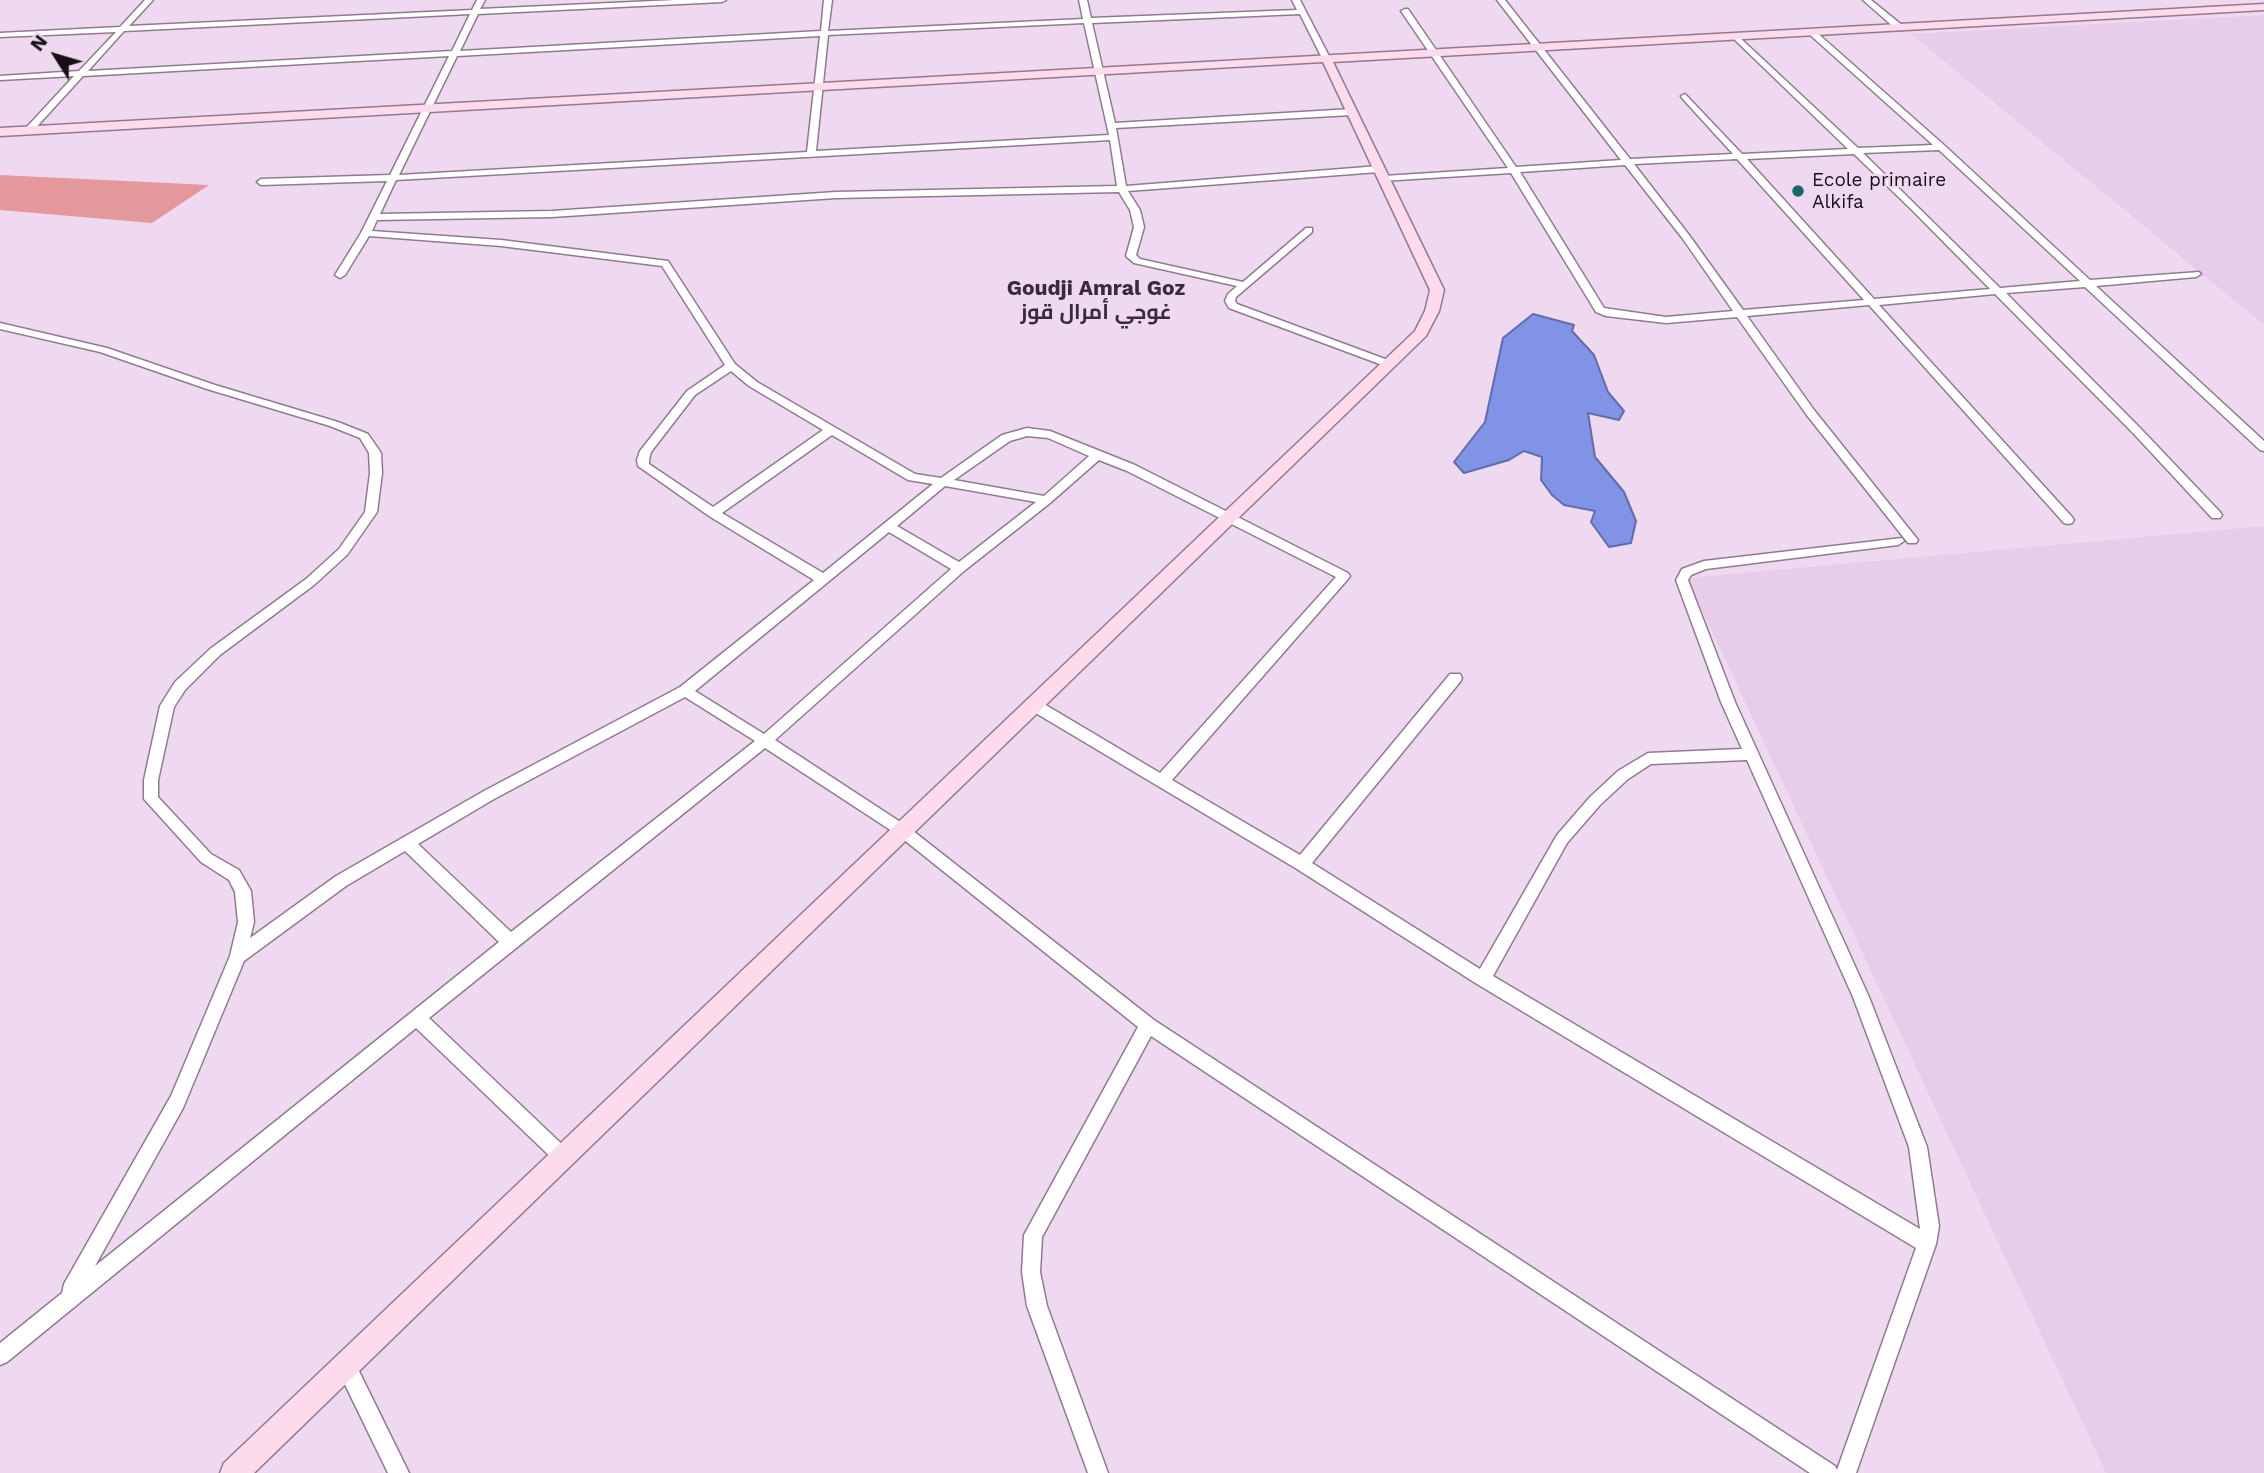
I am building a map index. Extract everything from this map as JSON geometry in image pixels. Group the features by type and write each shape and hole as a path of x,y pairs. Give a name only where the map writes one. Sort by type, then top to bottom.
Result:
{"street":[{"path":"28,131 149,0"},
{"path":"340,275 366,233 481,0"},
{"path":"0,35 722,0"},
{"path":"811,154 816,88 826,34 828,0"},
{"path":"1083,0 1115,137 1122,189 1135,210 1139,227 1131,256 1137,261 1244,285"},
{"path":"234,1473 1421,333 1432,311 1437,290 1296,0"},
{"path":"1501,0 1628,162 1905,541 1703,565 1686,572 1682,580 1751,754 1789,831 1861,997 1918,1147 1930,1226 1927,1244 1846,1473"},
{"path":"1867,0 1900,28"},
{"path":"0,132 2264,7"},
{"path":"1405,11 1514,170 1600,310 1614,315 1666,320 1742,315 2196,274"},
{"path":"0,78 1301,12"},
{"path":"1812,33 1941,147 2264,447"},
{"path":"1738,38 2138,432 2216,515"},
{"path":"1685,96 2068,520"},
{"path":"1112,126 1352,112"},
{"path":"261,182 393,178 1115,137"},
{"path":"373,217 552,214 836,195 1122,189 1941,147"},
{"path":"1310,230 1244,285 1230,301 1233,306 1389,364"},
{"path":"366,233 501,243 665,262 731,366 752,384 912,477 1046,500"},
{"path":"0,326 103,350 211,387 334,424 364,436 375,453 376,473 371,512 343,552 310,582 215,652 180,686 167,706 151,780 151,799 206,858 234,876 243,891 246,922 238,956 177,1102 76,1286 32,1329"},
{"path":"731,366 691,393 646,451 644,466 713,513 823,579"},
{"path":"713,513 831,430"},
{"path":"238,956 341,881 489,795 685,691 942,483 1006,438 1027,432 1050,435 1131,468 1344,576 1162,781"},
{"path":"0,1355 510,942 765,741 960,568 1097,456"},
{"path":"888,526 960,568"},
{"path":"1302,864 1455,678"},
{"path":"685,691 903,831 1148,1026 1828,1473"},
{"path":"1034,705 1302,864 1483,979 1927,1244"},
{"path":"1483,979 1562,839 1595,800 1623,775 1648,759 1751,754"},
{"path":"407,843 510,942"},
{"path":"417,1018 563,1157"},
{"path":"1098,1473 1037,1306 1031,1272 1034,1235 1148,1026"},
{"path":"346,1366 399,1473"}],"shaded area":[{"path":"2264,15 2264,325 1911,34 2059,26"},
{"path":"0,175 209,185 152,223 0,210"},
{"path":"2264,526 2264,1473 2106,1473 1687,578"}],"water":[{"path":"1533,314 1574,325 1572,331 1594,355 1608,392 1624,411 1619,420 1588,413 1595,457 1624,492 1636,521 1631,543 1609,547 1591,522 1595,511 1564,505 1552,495 1541,480 1542,457 1524,451 1509,460 1464,473 1454,462 1485,422 1503,338"}],"place":[{"name":"Ecole primaire Alkifa","path":"1798,191"}],"district":[{"name":"Goudji Amral Goz غوجي أمرال قوز","path":"1096,301"}]}
